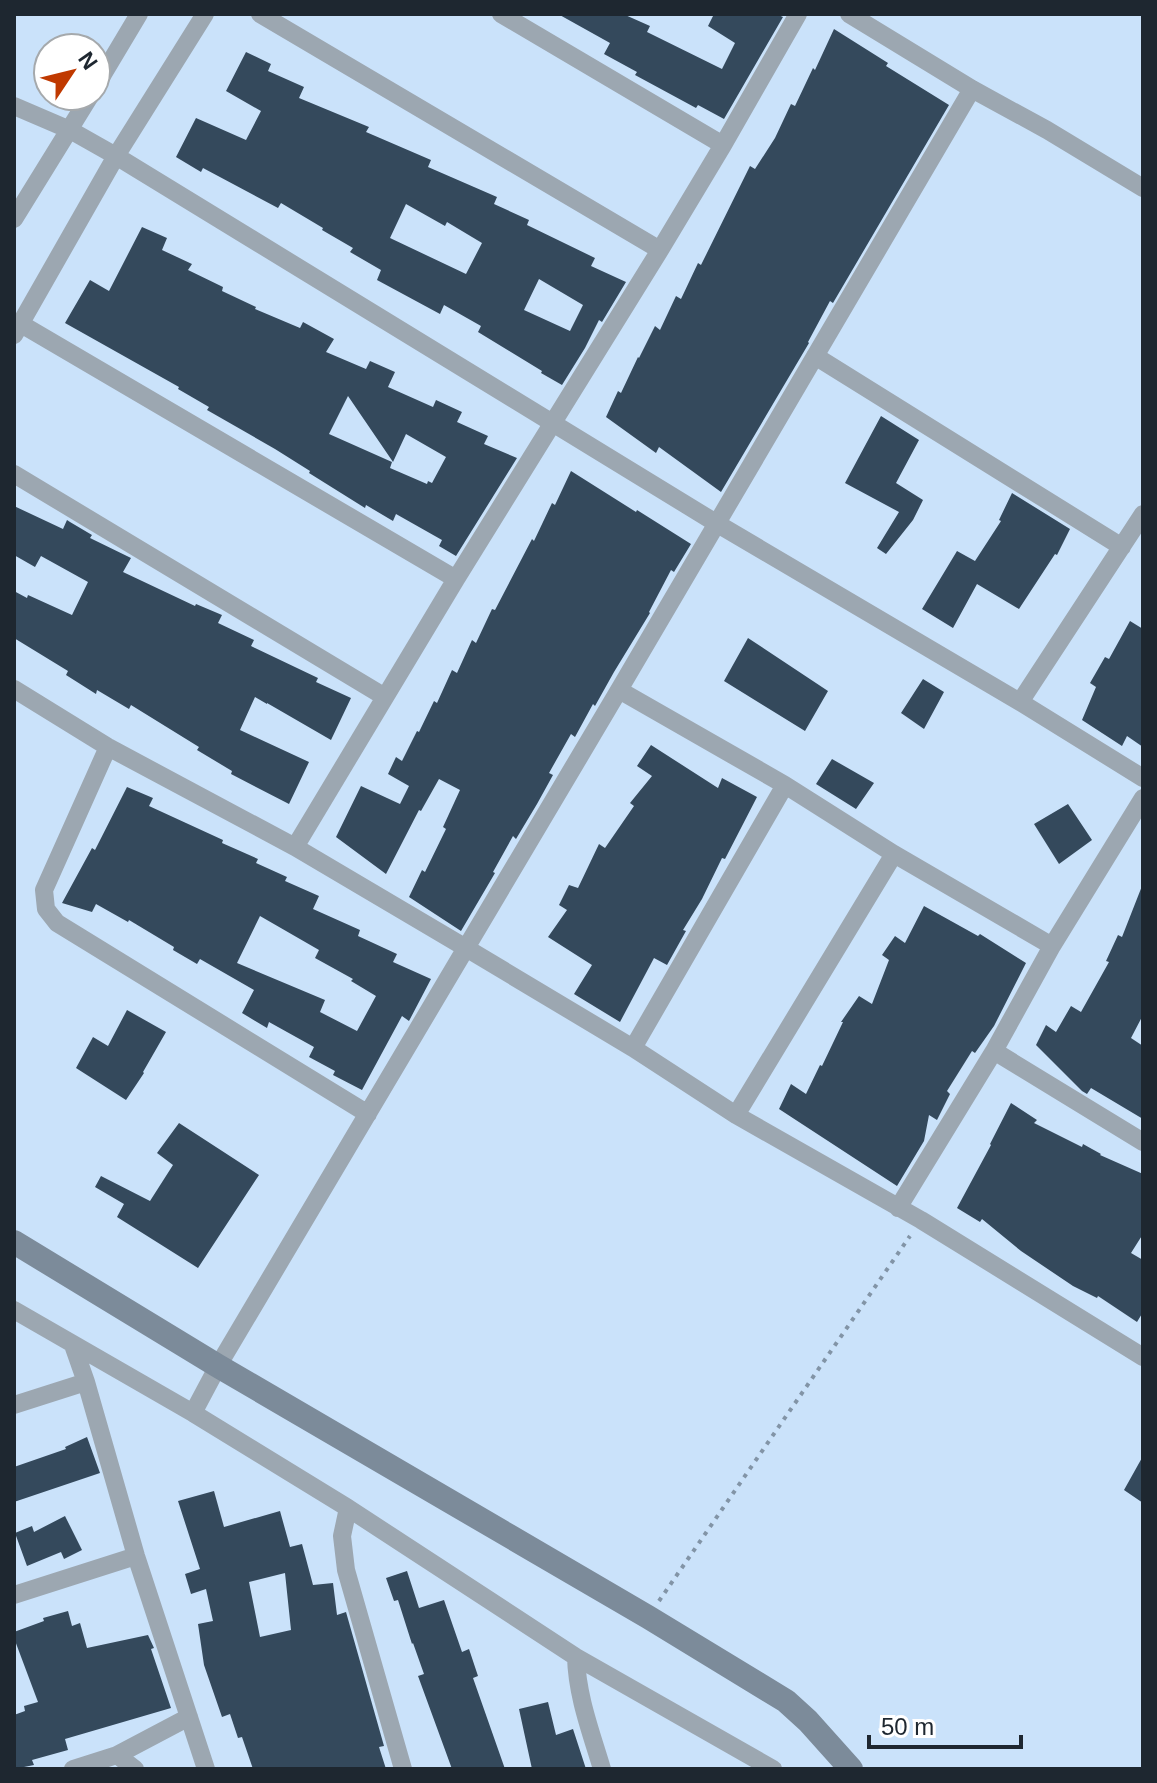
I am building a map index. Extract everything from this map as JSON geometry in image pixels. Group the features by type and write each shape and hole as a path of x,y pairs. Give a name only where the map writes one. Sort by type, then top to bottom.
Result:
{"street":[{"path":"112,59 139,14"},
{"path":"205,14 116,156 17,329 456,579"},
{"path":"260,14 660,250"},
{"path":"501,14 723,145"},
{"path":"295,847 456,579 660,250 798,14"},
{"path":"849,14 1143,188"},
{"path":"193,1413 972,89"},
{"path":"14,106 70,130 116,156 716,523 1143,778"},
{"path":"14,219 81,112"},
{"path":"815,356 1122,547"},
{"path":"14,474 385,697"},
{"path":"1020,702 1143,514"},
{"path":"14,689 108,747 295,847 466,948 633,1048 736,1115 921,1220 1143,1357"},
{"path":"619,690 785,785 894,854 1052,946"},
{"path":"108,747 44,890 46,909 57,923 368,1114"},
{"path":"633,1048 785,785"},
{"path":"898,1208 1143,798"},
{"path":"736,1115 894,854"},
{"path":"994,1051 1143,1142"},
{"path":"14,1242 786,1701 851,1769"},
{"path":"14,1310 193,1413 348,1508 576,1657 773,1769"},
{"path":"73,1345 136,1556 206,1769"},
{"path":"14,1405 86,1382"},
{"path":"348,1508 342,1536 346,1570 403,1769"},
{"path":"14,1595 136,1556"},
{"path":"576,1657 581,1699 602,1769"},
{"path":"73,1769 117,1755 189,1717"},
{"path":"117,1755 135,1769"}],"path":[{"path":"648,1617 921,1220"}],"building":[{"path":"558,14 623,14 650,26 647,32 722,69 735,43 708,26 714,14 776,14 783,17 724,119 698,105 696,108 635,75 637,72 604,54 610,43"},
{"path":"834,29 949,105 833,303 830,301 809,343 721,492 659,447 656,453 606,417 655,326 660,330 676,296 681,299 698,263 701,265 750,166 755,169 775,138 791,104 795,106"},
{"path":"246,52 271,64 268,71 304,87 299,98 369,127 366,132 431,160 428,167 497,197 494,204 529,220 527,225 595,258 591,266 626,282 602,322 599,320 562,385 478,332 481,326 444,305 440,314 377,280 381,270 350,252 353,248 281,203 278,208 176,157 196,118 246,140 261,111 226,91","holes":["406,204 445,226 447,222 482,243 466,274 390,238","539,279 583,305 570,331 524,310"]},
{"path":"142,227 167,238 162,250 192,264 188,270 223,287 222,291 255,309 300,328 303,322 334,339 326,352 366,369 370,361 395,372 388,387 433,407 436,400 462,412 457,422 488,436 484,444 517,458 456,556 439,546 442,540 396,514 393,521 366,505 365,508 275,449 207,410 209,407 179,387 65,323 90,280 109,291","holes":["348,396 393,462 406,434 446,457 432,483 428,481 427,484 390,468 392,462 329,434"]},
{"path":"881,416 919,440 896,483 923,500 913,520 886,554 877,548 899,512 845,483"},
{"path":"571,471 691,544 674,572 671,570 650,613 595,706 593,704 575,737 571,734 549,773 553,775 537,804 516,839 513,836 461,931 409,897 446,829 443,827 460,790 439,779 386,874 336,837 361,786 400,804 409,786 388,774 396,757 402,761 434,701 437,703 452,670 457,673 472,640 476,643 552,503 555,505"},
{"path":"1012,493 1070,529 1057,555 1019,609 977,584 953,628 922,609 957,551 975,561 1001,521"},
{"path":"14,506 63,529 67,520 92,535 90,538 131,558 123,572 195,606 222,615 218,623 254,640 251,646 318,678 316,682 351,698 331,740 255,697 240,730 309,762 289,804 231,774 232,771 197,750 199,747 131,705 129,709 97,690 96,694 66,675 68,671 14,638 14,591 72,615 88,582 41,556 35,567 14,555"},
{"path":"1130,621 1143,629 1143,747 1127,736 1122,746 1082,720 1096,687 1090,683 1105,657 1109,659"},
{"path":"748,638 828,691 805,731 724,681"},
{"path":"923,679 944,692 924,729 901,713"},
{"path":"651,745 718,788 722,778 757,797 683,930 686,931 667,965 654,958 620,1022 574,994 592,965 548,937 567,910 559,905 569,885 578,888 599,844 605,848 634,806 630,803 652,776 637,766"},
{"path":"832,759 874,783 856,809 816,784"},
{"path":"127,787 153,798 149,806 223,840 222,843 258,859 256,863 287,877 285,881 319,896 313,909 360,930 358,936 397,954 393,962 431,979 409,1021 402,1016 362,1090 333,1075 335,1071 309,1057 314,1047 269,1022 267,1028 242,1013 254,990 200,959 197,964 129,920 96,904 92,912 62,903 92,848 95,850","holes":["260,916 319,950 315,958 376,996 357,1031 320,1012 325,1000 237,963"]},
{"path":"1068,804 1092,840 1059,864 1034,824"},
{"path":"1142,886 1143,1015 1131,1038 1143,1046 1143,1119 1091,1088 1087,1094 1082,1091 1036,1045 1046,1025 1056,1032 1071,1006 1081,1012 1109,962 1106,961 1118,935 1122,937"},
{"path":"924,906 978,936 980,934 1026,963 994,1026 975,1053 972,1051 947,1091 950,1094 937,1120 929,1115 924,1141 897,1186 779,1109 791,1084 806,1094 841,1022 859,996 872,1004 889,960 882,955 895,936 905,943"},
{"path":"127,1010 166,1032 126,1100 76,1068 93,1037 108,1046"},
{"path":"1011,1103 1037,1120 1034,1123 1143,1174 1143,1234 1131,1253 1143,1260 1143,1312 1137,1322 1098,1296 1073,1286 1021,1251 982,1219 980,1222 957,1208"},
{"path":"179,1123 259,1175 198,1268 117,1217 124,1204 95,1187 101,1176 150,1201 173,1165 157,1153"},
{"path":"87,1437 100,1473 14,1502 14,1467 66,1449"},
{"path":"1143,1456 1143,1503 1124,1490"},
{"path":"214,1491 224,1527 280,1511 290,1547 302,1544 313,1585 333,1583 337,1615 346,1612 384,1746 379,1747 386,1769 253,1769 230,1714 222,1717 204,1665 198,1624 213,1621 206,1589 191,1594 185,1574 200,1569 178,1501","holes":["285,1573 291,1630 260,1637 249,1582"]},
{"path":"65,1516 82,1550 64,1559 61,1552 27,1566 15,1533 32,1526 34,1532"},
{"path":"407,1571 419,1608 444,1600 462,1652 469,1649 478,1676 473,1678 505,1769 452,1769 418,1676 424,1674 398,1600 394,1601 386,1578"},
{"path":"68,1611 72,1626 80,1623 87,1648 148,1635 171,1708 65,1739 68,1750 32,1760 34,1765 14,1769 14,1715 25,1711 24,1706 38,1702 14,1632 44,1621 43,1618"},
{"path":"548,1702 556,1735 573,1729 586,1769 532,1769 519,1709"}]}
